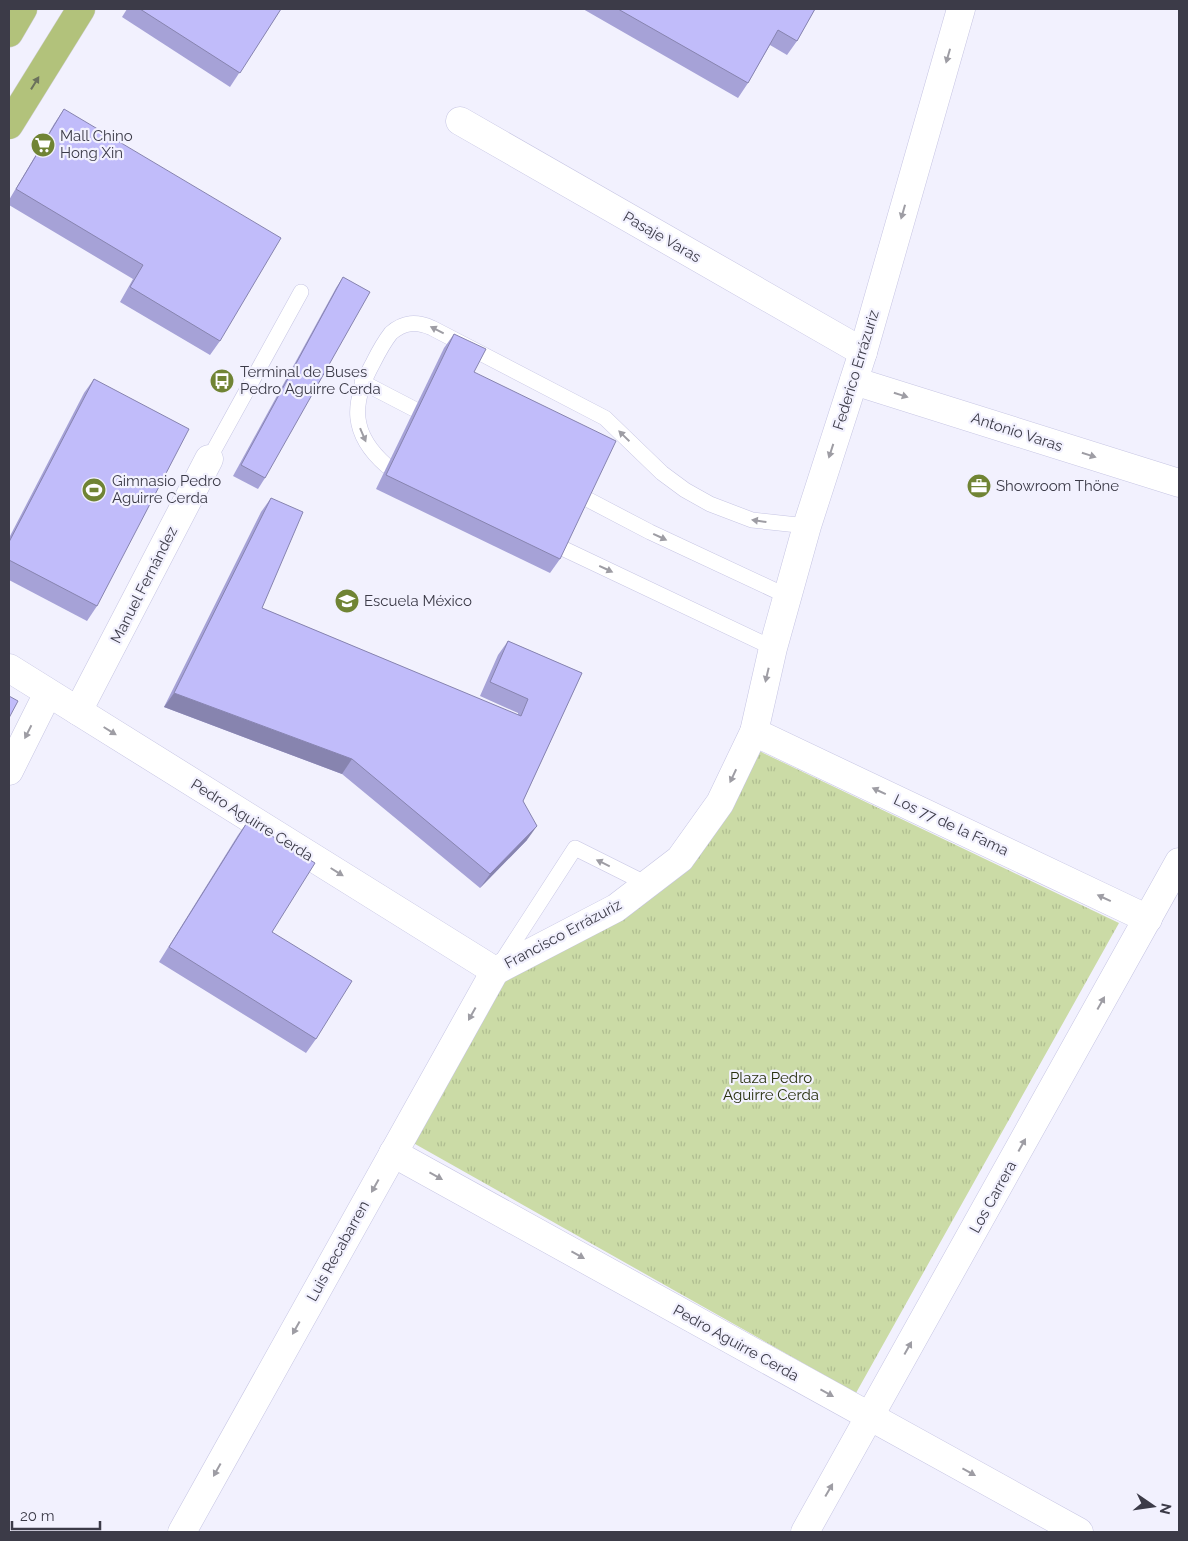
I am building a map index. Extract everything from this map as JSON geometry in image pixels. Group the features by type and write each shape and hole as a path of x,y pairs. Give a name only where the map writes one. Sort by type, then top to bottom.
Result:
{"main road":[{"path":"9,33 23,9"},
{"path":"9,125 81,9"}],"street":[{"name":"Federico Errázuriz","path":"754,732 773,648 807,526 863,352 961,9"},
{"name":"Pasaje Varas","path":"460,121 863,352"},
{"name":"Antonio Varas","path":"854,381 1179,483"},
{"name":"Manuel Fernández","path":"78,711 209,459"},
{"name":"Pedro Aguirre Cerda","path":"9,668 495,971"},
{"path":"9,771 48,693"},
{"name":"Francisco Errázuriz","path":"495,971 616,908 680,859 720,803 754,732"},
{"name":"Los 77 de la Fama","path":"754,732 1148,919"},
{"name":"Los Carrera","path":"805,1532 1179,862"},
{"name":"Luis Recabarren","path":"182,1532 495,971"},
{"name":"Pedro Aguirre Cerda","path":"393,1153 1079,1532"}],"lane":[{"path":"209,459 301,292"},
{"path":"387,466 369,447 358,422 358,395 362,382 391,333 405,324 414,322 423,324 605,418 662,473 685,490 710,504 752,520 807,526"},
{"path":"362,382 414,409"},
{"path":"585,498 650,532 788,596"},
{"path":"562,548 773,648"},
{"path":"495,971 574,848 647,884"}],"green space":[{"name":"Plaza Pedro Aguirre Cerda","path":"757,750 1119,923 856,1393 408,1140 501,981 622,917"}],"building":[{"path":"140,9 281,9 240,73"},
{"path":"618,9 815,9 797,41 778,30 748,83"},
{"path":"64,109 281,238 220,341 130,287 143,265 16,189"},
{"path":"343,277 370,292 265,478 241,465"},
{"path":"454,334 486,349 474,372 616,441 560,559 386,475"},
{"name":"Gimnasio Pedro Aguirre Cerda","path":"94,379 189,429 97,606 9,560 9,542"},
{"path":"271,498 303,512 262,608 521,716 528,699 490,682 508,641 582,673 523,801 537,826 490,874 352,759 174,693"},
{"path":"9,696 18,701 9,718"},
{"path":"248,821 315,863 272,932 352,981 316,1039 169,947"}],"place":[{"name":"Mall Chino Hong Xin","path":"43,145"},
{"name":"Terminal de Buses Pedro Aguirre Cerda","path":"222,381"},
{"name":"Showroom Thöne","path":"979,486"},
{"name":"Gimnasio Pedro Aguirre Cerda","path":"94,490"},
{"name":"Escuela México","path":"347,601"}]}
